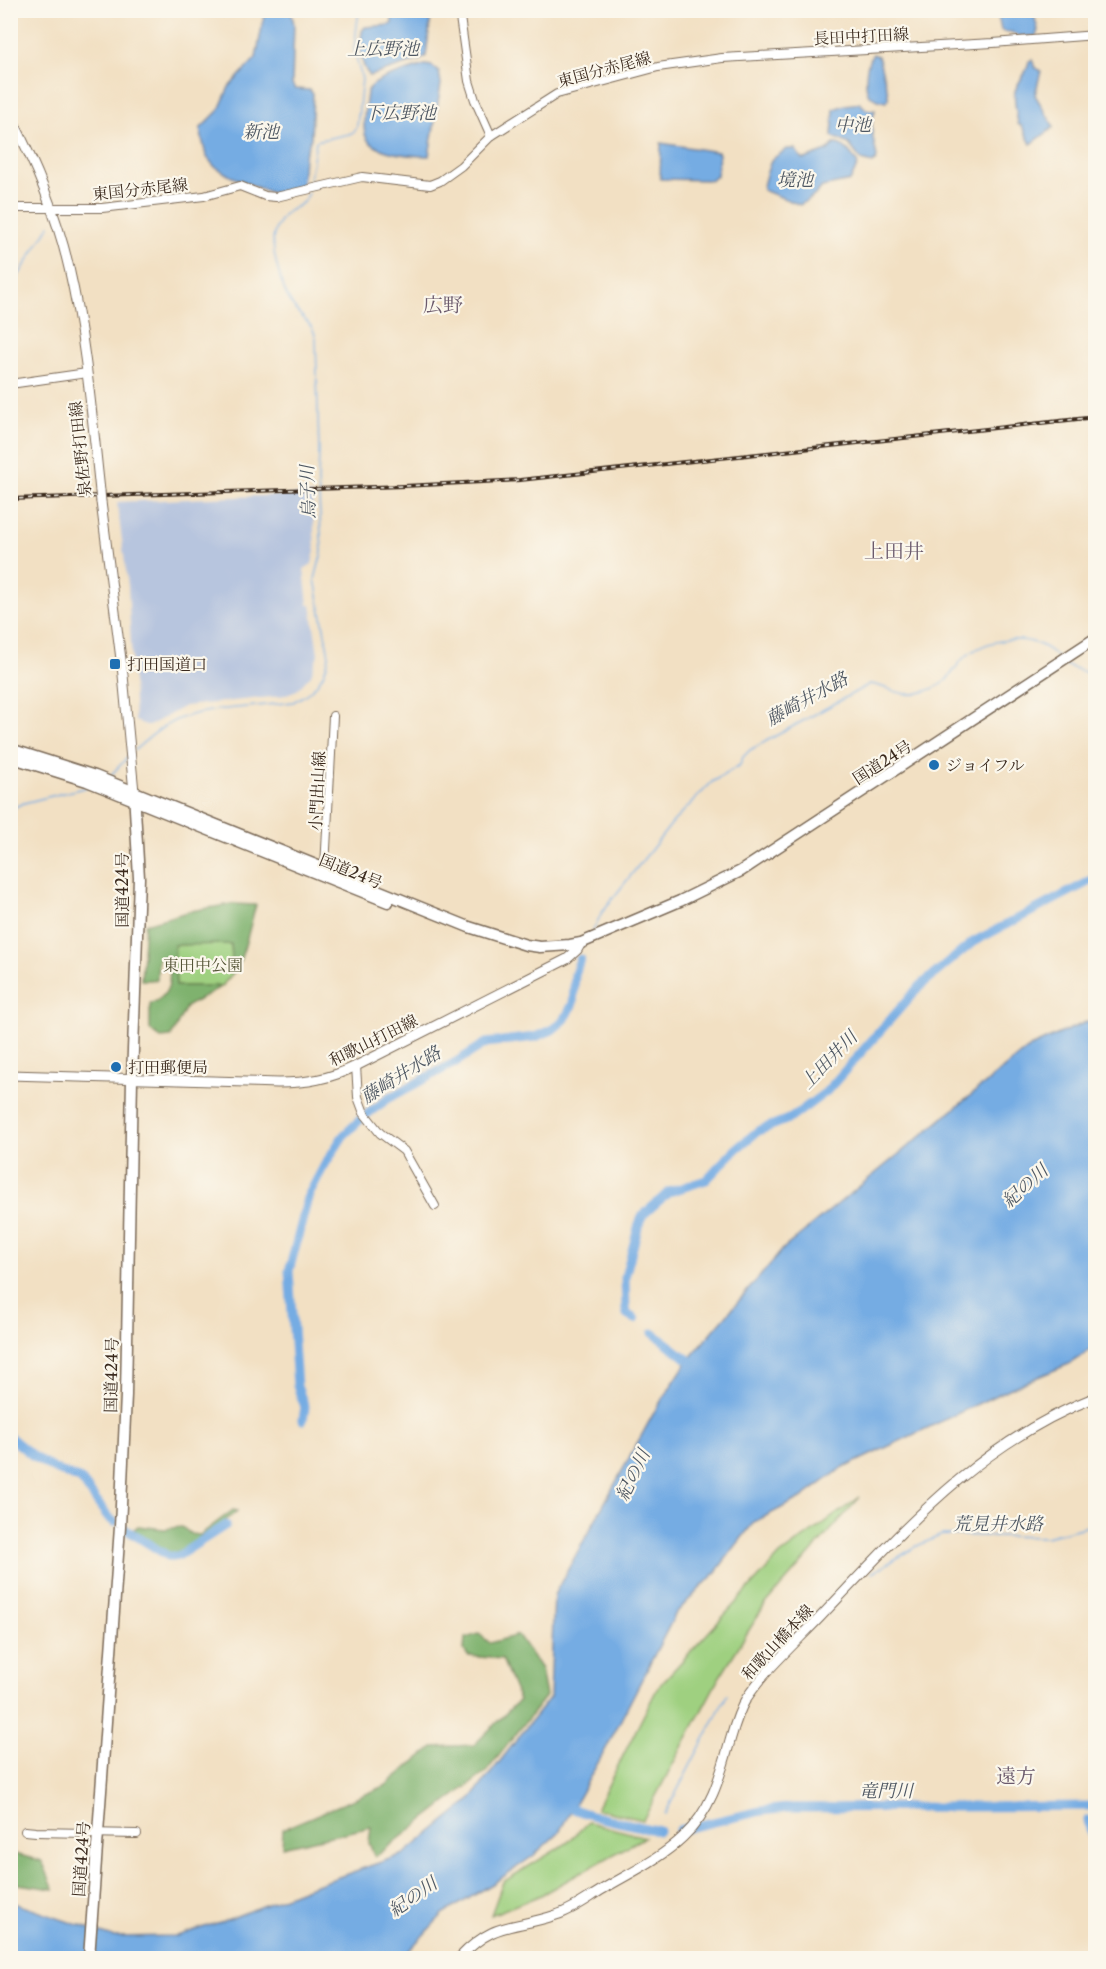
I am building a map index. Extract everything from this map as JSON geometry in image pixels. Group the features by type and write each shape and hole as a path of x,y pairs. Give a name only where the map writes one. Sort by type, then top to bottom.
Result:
{"highway":[{"name":"国道24号","path":"10,749 105,784 461,931 515,950 536,954 579,946 743,870 1095,638"},
{"name":"国道24号","path":"10,757 91,779"},
{"name":"国道24号","path":"134,796 326,868 469,927 513,942 540,947 579,946"},
{"name":"国道424号","path":"90,1959 124,1457 139,878 134,796"}],"main road":[{"name":"泉佐野打田線","path":"10,115 37,171 69,267 87,373 123,675 134,796"},
{"name":"和歌山打田線","path":"10,1075 298,1083 319,1080 338,1075 567,959 579,946"},
{"name":"和歌山橋本線","path":"459,1959 479,1939 494,1931 556,1915 575,1907 673,1846 697,1823 714,1794 741,1709 756,1686 785,1654 911,1521 951,1485 1007,1443 1095,1397"}],"street":[{"path":"459,10 469,81 490,136"},
{"name":"長田中打田線","path":"772,55 1095,34"},
{"name":"東国分赤尾線","path":"10,208 102,208 204,196 240,186 265,196 276,197 362,177 430,184 440,181 461,166 490,136 557,94 658,68 722,58 772,55"},
{"path":"10,384 87,373"},
{"name":"小門出山線","path":"326,868 333,716"},
{"path":"356,1066 358,1097 364,1113 380,1132 404,1151 435,1206"},
{"path":"25,1831 98,1839 137,1834"}],"shaded area":[{"path":"312,494 315,550 312,564 304,569 308,605 311,605 318,654 311,675 297,690 281,696 185,706 149,726 135,721 128,586 117,502"}],"green space":[{"path":"232,904 256,905 237,967 233,973 231,944 174,945 176,986 222,986 186,1007 171,1037 161,1038 150,1030 150,1004 163,996 166,991 169,979 169,958 158,958 157,980 141,980 145,924 191,911"},
{"name":"東田中公園","path":"231,943 233,973 222,986 176,986 173,945"},
{"path":"860,1497 764,1606 719,1678 643,1820 596,1809 658,1687 780,1555"},
{"path":"233,1510 237,1511 214,1530 185,1549 176,1552 165,1552 132,1531 138,1526 164,1529 182,1527 191,1534 200,1535"},
{"path":"479,1634 490,1643 518,1635 541,1669 546,1696 486,1772 375,1857 369,1843 371,1827 282,1847 283,1829 385,1786 433,1747 474,1745 519,1700 502,1659 468,1656 464,1650 465,1638"},
{"path":"588,1822 645,1837 541,1895 491,1915 503,1882 567,1843"},
{"path":"11,1853 42,1861 54,1889 11,1883"}],"water":[{"name":"新池","path":"265,11 291,11 294,24 292,84 295,89 310,90 313,94 311,138 304,157 302,186 282,193 271,193 230,176 214,166 206,156 200,129 219,110 229,87 256,58"},
{"name":"上広野池","path":"392,11 430,11 426,56 370,76 362,60 362,31 365,27 390,25"},
{"path":"997,11 1033,11 1038,30 1036,36 1018,36 1011,32 1004,32 1001,30"},
{"path":"873,54 878,56 888,92 886,102 868,93 867,67"},
{"path":"1032,60 1035,67 1041,71 1035,95 1054,127 1031,144 1022,126 1018,124 1015,94 1029,61"},
{"name":"下広野池","path":"425,65 432,66 439,72 441,84 429,156 392,152 375,146 368,141 364,129 367,92 384,78"},
{"name":"中池","path":"860,103 867,110 875,110 872,133 877,157 872,163 861,160 849,144 832,136 834,109"},
{"path":"661,143 718,152 717,176 711,180 660,179"},
{"name":"境池","path":"834,144 845,148 858,164 850,181 822,187 814,196 800,205 763,190 771,160 787,149 795,149 802,159 805,159 827,151"},
{"name":"紀の川","path":"1095,1018 1095,1347 1069,1364 1009,1389 841,1469 801,1498 754,1522 715,1573 676,1613 608,1745 559,1832 533,1856 443,1914 402,1958 11,1958 11,1902 113,1937 177,1936 404,1854 469,1801 550,1697 554,1595 656,1409 689,1359 784,1248 1030,1047"}],"waterway":[{"name":"烏子川","path":"309,185 316,141 349,134 357,127 362,79 354,49 359,10"},
{"name":"烏子川","path":"135,750 162,728 194,714 293,702 317,684 327,664 329,656 315,579 322,552 318,481 316,338 312,328 288,299 278,270 273,241 281,218 302,203 308,193"},
{"path":"10,279 17,278 50,225"},
{"name":"藤崎井水路","path":"593,931 602,912 673,822 712,782 740,765 743,757 750,750 870,684 907,694 932,689 942,684 965,657 975,650 1000,641 1025,641 1037,644 1058,658"},
{"name":"藤崎井水路","path":"1065,665 1096,676"},
{"name":"烏子川","path":"110,776 127,758"},
{"name":"烏子川","path":"10,809 24,803 87,787"},
{"name":"上田井川","path":"635,1319 627,1314 625,1277 643,1215 669,1192 706,1180 736,1149 758,1131 791,1118 826,1092 919,987 973,942 1096,878"},
{"name":"藤崎井水路","path":"303,1420 305,1407 297,1386 289,1271 309,1194 324,1166 343,1136 389,1098 486,1043 535,1037 552,1030 565,1019 573,1003 575,974 580,959"},
{"name":"上田井川","path":"653,1333 698,1367"},
{"name":"藤崎井水路","path":"10,1437 33,1456 54,1469 81,1480 114,1522"},
{"name":"荒見井水路","path":"872,1573 917,1546 942,1535 1046,1537 1096,1524"},
{"name":"藤崎井水路","path":"125,1529 168,1556 178,1556 226,1525"},
{"name":"荒見井水路","path":"665,1814 727,1695"},
{"name":"竜門川","path":"561,1805 597,1817 659,1831"},
{"name":"竜門川","path":"679,1830 761,1811 788,1808 1096,1806"},
{"path":"1088,1820 1091,1834"}],"railway":[{"path":"10,499 520,480 1096,417"}],"place":[{"name":"打田国道口","path":"115,664"},
{"name":"ジョイフル","path":"934,765"},
{"name":"打田郵便局","path":"116,1067"}],"district":[{"name":"広野","path":"443,305"},
{"name":"上田井","path":"894,551"},
{"name":"遠方","path":"1016,1776"}]}
